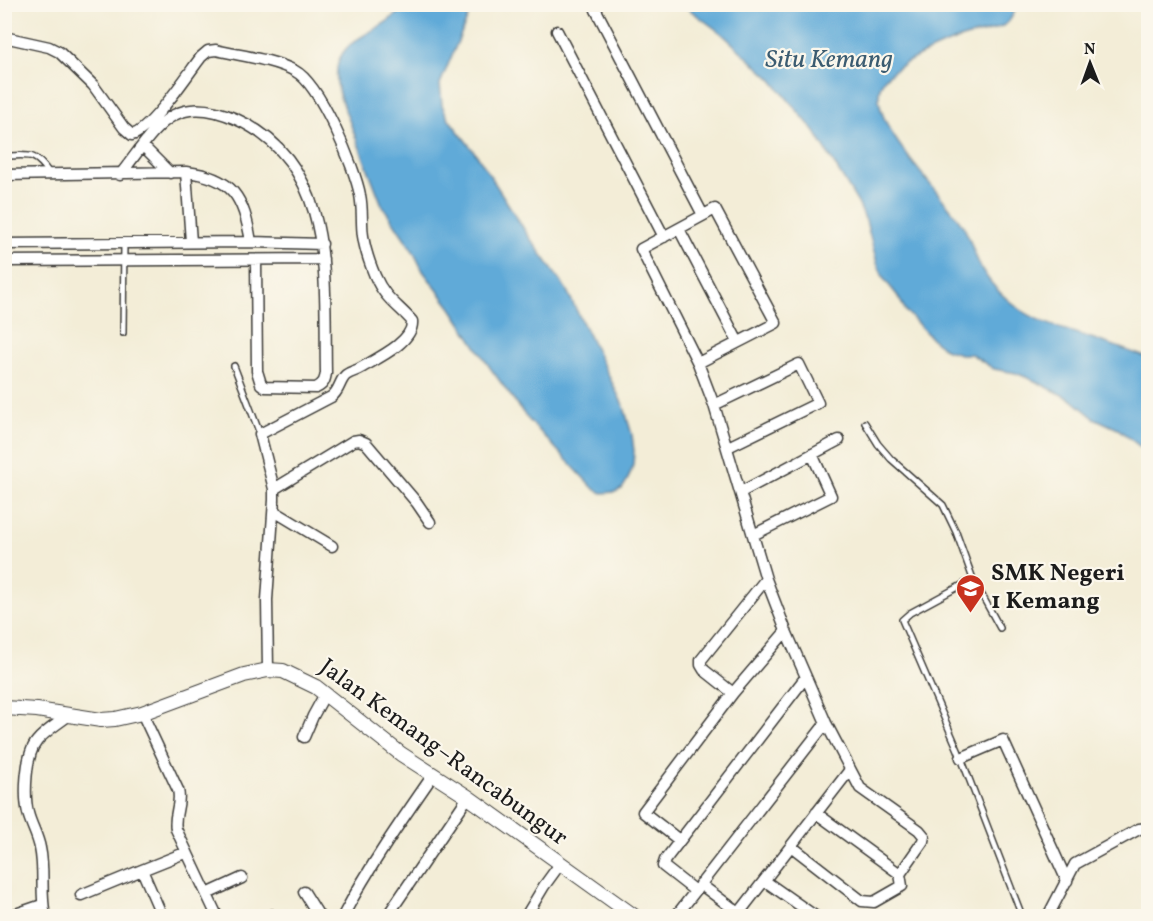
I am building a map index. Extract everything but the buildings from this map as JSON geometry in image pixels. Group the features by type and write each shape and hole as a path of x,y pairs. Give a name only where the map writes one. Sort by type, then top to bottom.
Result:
{"street":[{"path":"596,10 703,215"},
{"path":"557,31 664,237"},
{"path":"4,37 49,47 59,52 87,79 124,128 132,135 151,121 201,57 208,51 216,50 286,67 305,78 335,127 358,185 363,237 376,278 389,300 412,321 413,328 410,334 392,349 346,375 338,392 331,398 260,434 274,489 267,600 268,670"},
{"path":"120,175 142,146 169,117 189,109 231,117 248,124 278,146 299,173 311,200 322,244 326,373 325,381 316,388 265,387 261,384 257,371 256,260"},
{"path":"142,146 170,173"},
{"path":"186,172 191,242"},
{"path":"4,175 120,175 186,172 207,174 228,187 245,210 251,242"},
{"path":"698,363 776,323 715,209 641,249 698,363 728,447 766,579 825,723 860,788 920,830 924,836 923,841 900,874 902,886 870,903 862,901 791,846"},
{"path":"679,228 738,342"},
{"path":"4,244 251,242 322,244"},
{"path":"4,261 323,260"},
{"path":"714,405 799,364 818,403 728,447"},
{"path":"274,489 353,441 359,440 366,443 417,503 430,522"},
{"path":"741,492 838,440"},
{"path":"753,536 831,496 812,454"},
{"path":"274,511 332,546"},
{"path":"733,693 704,670 701,660 766,579"},
{"path":"679,840 643,812 733,693 786,631"},
{"name":"Jalan Kemang–Rancabungur","path":"4,708 101,720 115,719 142,713 244,675 268,670 283,671 304,680 325,694 393,749 468,797 634,916"},
{"path":"805,678 668,854 663,866 741,915 849,771"},
{"path":"304,737 325,694"},
{"path":"142,713 178,790 180,798 175,821 217,916"},
{"path":"45,916 42,904 40,845 31,822 26,799 30,754 36,741 69,715"},
{"path":"676,916 825,723"},
{"path":"961,758 1003,740 1067,881"},
{"path":"343,916 392,834 433,775"},
{"path":"390,912 468,797"},
{"path":"816,813 900,874"},
{"path":"1048,916 1075,864 1139,829 1149,828"},
{"path":"81,895 187,852"},
{"path":"526,916 560,864"},
{"path":"142,870 162,916"},
{"path":"207,894 242,878"},
{"path":"765,881 814,916"},
{"path":"304,892 320,916"},
{"path":"10,916 42,904"}],"lane":[{"path":"4,156 34,156 50,175"},
{"path":"123,333 124,243"},
{"path":"234,366 260,434"},
{"path":"866,423 891,459 943,505 956,532 973,579 1000,628"},
{"path":"973,579 910,613 902,620 961,758 1022,916"}],"water":[{"path":"405,5 473,5 440,84 442,105 448,118 479,158 527,234 566,289 624,407 634,451 633,465 622,489 602,493 594,489 527,418 423,271 413,251 382,205 340,97 336,76 339,61 345,50 393,17"},
{"name":"Situ Kemang","path":"683,5 1017,5 1005,25 943,45 897,68 883,81 879,97 883,115 907,156 963,226 984,272 1003,295 1022,311 1040,320 1148,358 1148,453 1118,429 1094,418 1072,400 1016,373 994,369 971,354 960,354 945,349 932,339 906,311 884,279 858,203 815,132 771,79 721,33"}],"place":[{"name":"SMK Negeri 1 Kemang","path":"970,614"}]}
